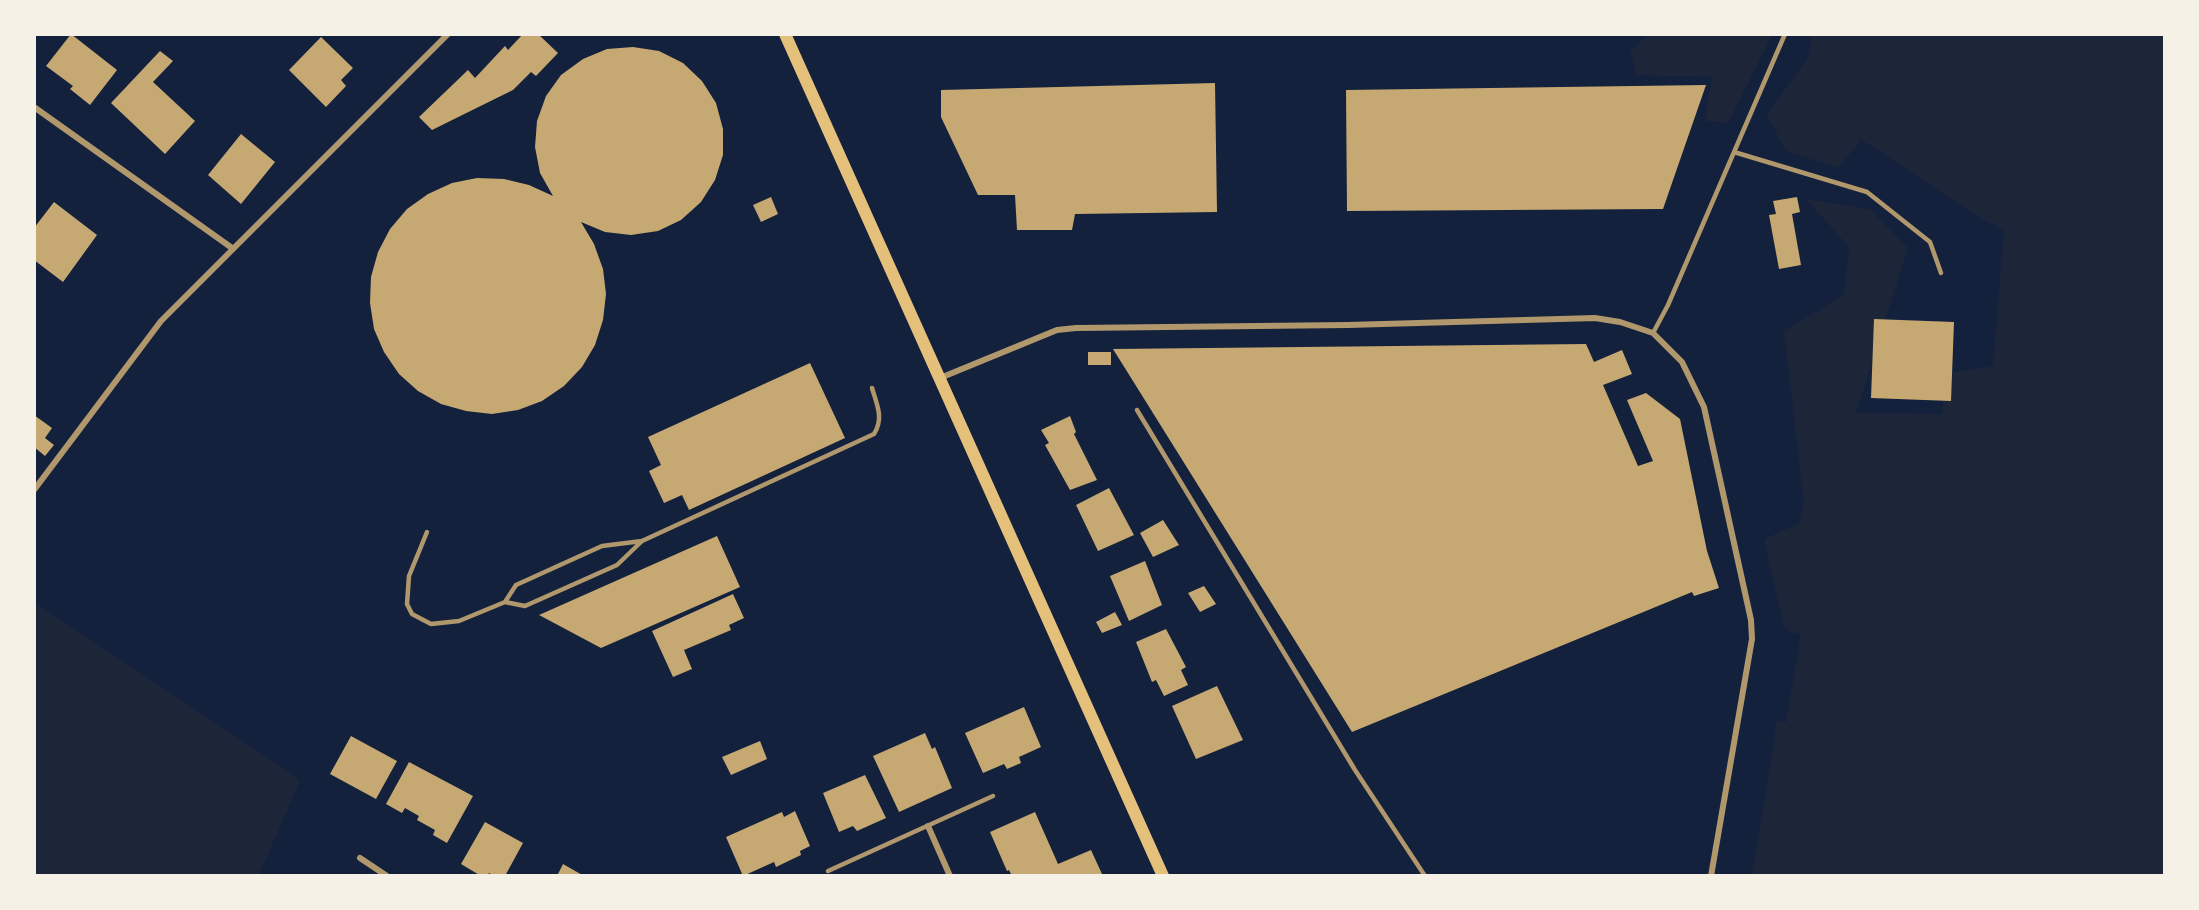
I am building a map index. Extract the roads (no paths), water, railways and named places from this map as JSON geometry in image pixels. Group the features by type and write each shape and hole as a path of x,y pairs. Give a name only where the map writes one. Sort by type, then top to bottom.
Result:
{"main road":[{"path":"785,34 1163,876"}],"street":[{"path":"34,490 161,321 448,34"},
{"path":"34,106 232,248"},
{"path":"939,378 1057,330 1076,328 1348,325 1595,318 1620,322 1653,333 1682,362 1704,407 1751,620 1752,639 1710,876"},
{"path":"928,826 950,876"},
{"path":"360,858 387,876"}],"lane":[{"path":"1653,333 1668,305 1785,34"},
{"path":"1734,152 1867,192 1930,242 1941,273"},
{"path":"505,602 516,585 602,546 642,541 874,434 879,425 880,414 872,388"},
{"path":"1137,410 1355,770 1425,876"},
{"path":"427,532 409,576 407,604 412,614 431,624 459,621 505,602 525,606 617,565 642,541"},
{"path":"828,871 993,796"}]}
